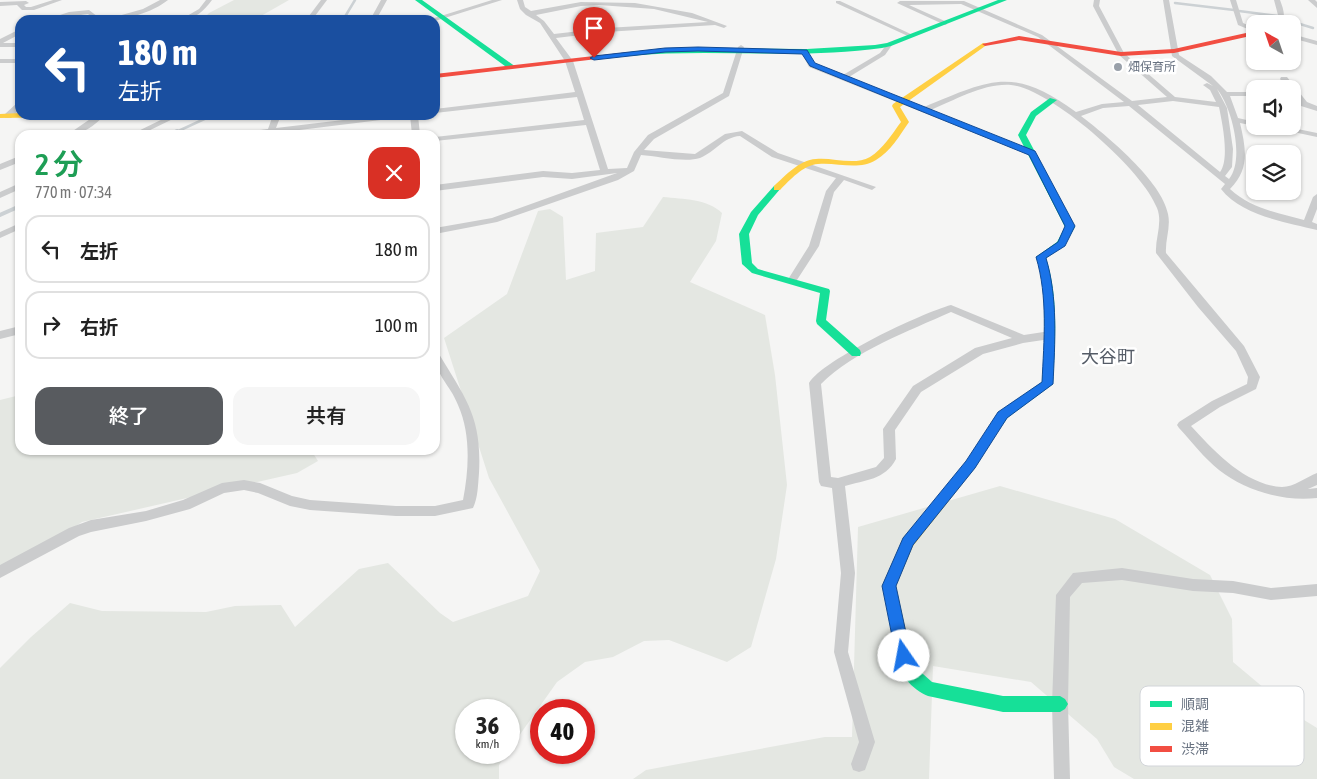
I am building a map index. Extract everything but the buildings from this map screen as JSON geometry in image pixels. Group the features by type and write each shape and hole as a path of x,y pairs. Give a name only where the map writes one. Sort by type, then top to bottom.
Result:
{"street":[{"path":"0,4 19,4 34,0"},
{"path":"19,4 24,9 32,9 59,0"},
{"path":"126,15 145,10 165,0"},
{"path":"192,15 201,10 209,0"},
{"path":"313,15 324,0"},
{"path":"375,15 384,0"},
{"path":"418,0 433,15"},
{"path":"440,17 496,0"},
{"path":"520,0 522,8 542,22 568,61 605,172"},
{"path":"440,75 665,50 740,49 804,52 875,48 889,45 1004,0"},
{"path":"1097,0 1096,6 1121,54 1173,99"},
{"path":"1160,0 1170,51 1226,94 1235,120 1240,166 1237,175 1226,189 1231,196 1272,215 1317,227"},
{"path":"1166,0 1170,57 1213,89 1223,108 1229,149 1228,167 1220,177"},
{"path":"1233,0 1240,24 1246,27"},
{"path":"1271,0 1281,8"},
{"path":"1277,0 1282,15"},
{"path":"1311,0 1317,6"},
{"path":"896,1 945,23"},
{"path":"896,1 963,1 979,10 1040,36 1132,104 1230,184"},
{"path":"838,2 912,36"},
{"path":"528,14 580,4 598,3 672,9 721,25 606,30 552,36"},
{"path":"66,15 89,12 93,15"},
{"path":"440,21 512,67"},
{"path":"0,44 15,34"},
{"path":"856,353 821,321 825,291 755,271 747,264 744,234 756,212 776,187 804,164 813,161 830,161 848,164 874,159 905,122 896,106 983,44 1019,38 1121,54 1170,51 1246,34"},
{"path":"1301,39 1317,43"},
{"path":"0,44 15,45"},
{"path":"844,76 883,54 889,45"},
{"path":"440,230 494,220 615,178 631,169 638,152 651,137 726,94 740,49"},
{"path":"804,52 812,65 844,76 1032,153"},
{"path":"0,61 15,61"},
{"path":"924,110 975,90 1004,83 1020,84 1053,100 1076,115 1117,151 1147,183 1161,205 1165,220 1165,231 1160,244 1161,253 1240,349 1254,376 1252,386 1216,404 1183,425 1225,468 1265,487 1284,493 1299,495 1317,493"},
{"path":"440,111 579,94"},
{"path":"1226,94 1246,94"},
{"path":"1076,115 1102,106 1173,99 1221,105"},
{"path":"1053,100 1036,110 1029,118 1022,135 1070,226 1062,244 1041,257 1048,279 1050,335 1048,384 1002,415 970,465 908,542 889,586 907,670 928,689 1003,704 1060,704"},
{"path":"1301,100 1304,104 1317,109"},
{"path":"4,116 15,108"},
{"path":"81,130 94,120"},
{"path":"145,130 167,120"},
{"path":"292,130 368,120"},
{"path":"1235,120 1246,122"},
{"path":"440,138 588,122"},
{"path":"1301,132 1317,135"},
{"path":"638,152 695,157 709,149 723,136 742,133 775,155 872,187"},
{"path":"1,167 15,161"},
{"path":"440,187 543,174 572,176 631,169"},
{"path":"792,281 814,246 830,192 842,177"},
{"path":"0,195 15,188"},
{"path":"1307,224 1317,197"},
{"path":"0,235 15,228"},
{"path":"1023,339 951,308 856,353 820,377 815,383 825,482 838,483 880,471 890,459 889,429 917,389 979,351 1023,339 1050,335"},
{"path":"0,335 15,331"},
{"path":"0,572 82,529 146,516 186,504 222,488 244,485 260,488 290,501 310,505 396,511 435,511 468,504 472,486 473,436 464,406 440,365"},
{"path":"1284,493 1292,487 1311,483 1317,478"},
{"path":"838,483 848,573 840,652 866,742 859,764"},
{"path":"1062,779 1060,704 1063,595 1078,577 1122,574 1193,585 1233,587 1271,594 1317,590"}],"shaded area":[{"path":"234,0 289,0 263,15 207,15"},
{"path":"663,197 702,202 716,208 722,213 716,241 690,282 765,315 775,375 787,485 776,559 751,647 727,662 669,640 644,641 613,657 585,662 557,682 545,699 530,699 530,720 520,734 520,699 455,699 455,764 500,764 499,779 0,779 0,668 31,637 70,603 102,611 206,612 235,606 281,605 295,627 359,569 388,563 440,613 453,622 528,596 540,571 489,478 444,338 507,294 538,211 550,209 563,217 566,280 595,271 596,233 643,227"},
{"path":"15,396 15,455 314,455 318,461 297,473 82,522 0,577 0,400"},
{"path":"1000,486 1115,519 1210,575 1232,619 1233,662 1262,686 1140,686 1140,766 1304,766 1304,720 1317,728 1317,779 1134,779 1114,767 1097,739 1031,682 933,666 929,779 633,779 646,770 825,737 852,737 858,527"}],"waterway":[{"path":"346,15 355,0"},
{"path":"1175,3 1234,10"},
{"path":"1239,11 1270,15"},
{"path":"1301,24 1313,28"},
{"path":"180,130 202,120"},
{"path":"0,215 15,208"}],"traffic: fast":[{"path":"418,0 439,15"},
{"path":"629,54 679,51 807,51 860,49 889,45 1004,0"},
{"path":"440,16 512,67"},
{"path":"999,421 1003,415 1047,384 1050,335 1048,279 1041,257 1061,244 1070,227 1022,135 1027,123 1034,114 1053,100"},
{"path":"777,188 754,214 744,234 747,264 755,271 825,291 821,321 856,353"},
{"path":"903,649 907,670 928,689 1003,704 1060,704"}],"traffic: slow":[{"path":"777,188 796,170 815,161 857,163 872,159 885,148 905,122 896,106 985,44"},
{"path":"0,116 15,116"},
{"path":"903,649 889,586 908,542 971,465 999,421"}],"traffic: jam":[{"path":"985,44 1019,38 1121,54 1174,51 1246,35"},
{"path":"440,75 629,54"}],"place":[{"name":"畑保育所","path":"1118,67"}],"district":[{"name":"大谷町","path":"1108,356"}],"route":[{"path":"594,58 665,50 698,49 804,52 812,65 844,76 1032,153 1070,226 1062,244 1041,257 1048,279 1047,302 1050,335 1048,384 1002,415 970,465 908,542 889,586 904,656"}]}
